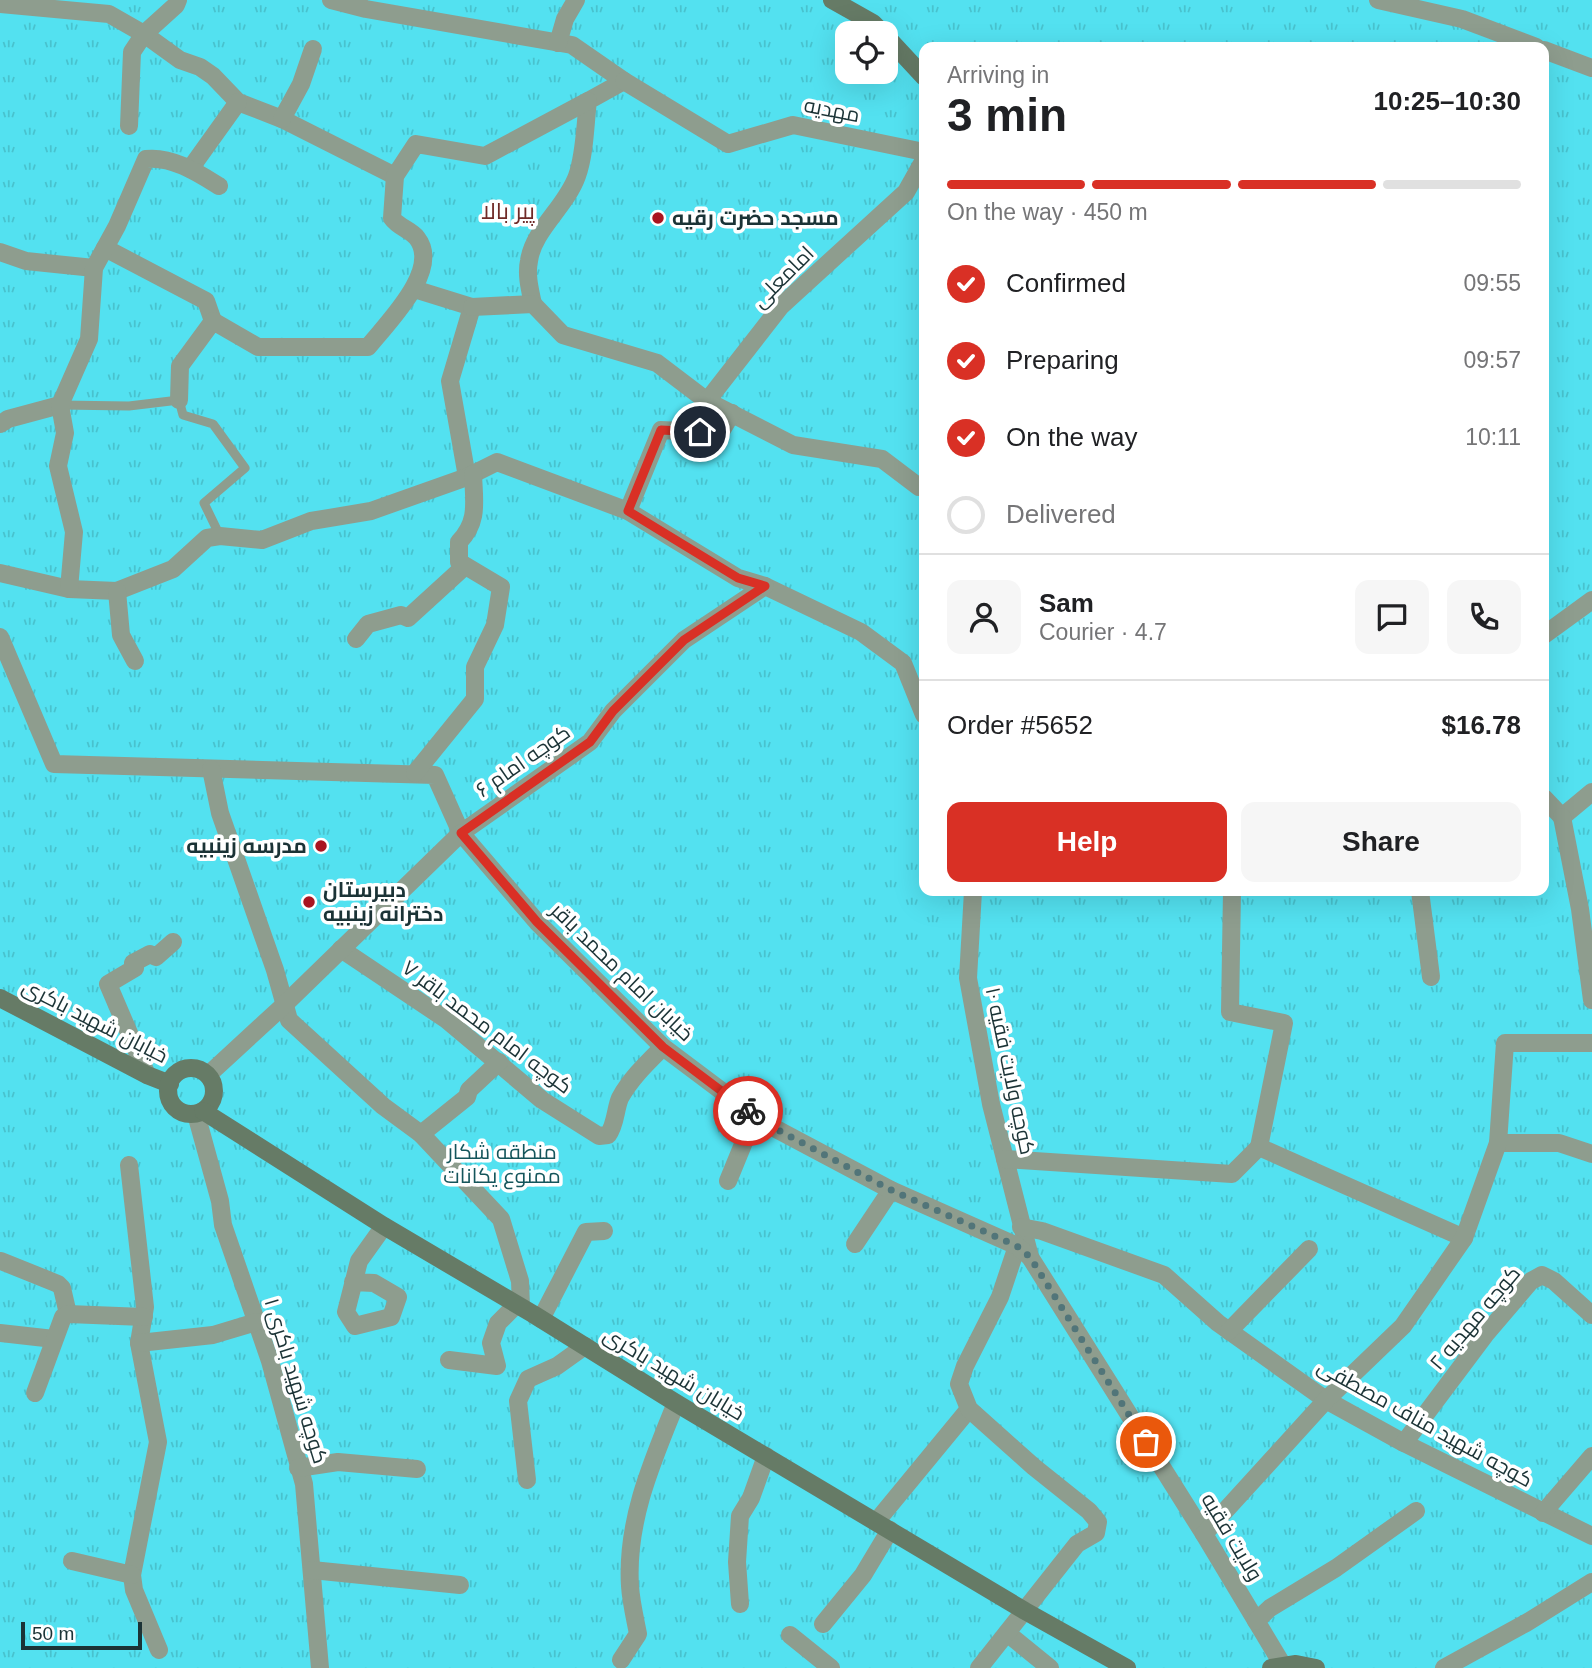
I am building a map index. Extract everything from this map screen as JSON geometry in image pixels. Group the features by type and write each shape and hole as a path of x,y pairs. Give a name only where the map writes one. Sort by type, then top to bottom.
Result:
{"main road":[{"path":"832,0 869,21"},
{"path":"898,50 919,72"},
{"name":"خیابان شهید باکری","path":"0,998 147,1075 170,1084"},
{"path":"191,1068 208,1075 213,1084 211,1104 200,1113 184,1113 174,1107 169,1096 174,1076 191,1068"},
{"name":"خیابان شهید باکری","path":"200,1113 676,1403 1025,1611 1127,1668"},
{"path":"1276,1666 1296,1664 1316,1668"}],"street":[{"path":"129,126 132,52 144,34 176,5 178,0"},
{"name":"مهدیه","path":"331,0 366,9 572,45 624,81 728,144 793,125 919,151"},
{"path":"558,43 565,19 576,0"},
{"path":"1378,0 1462,19 1523,42"},
{"path":"0,4 109,14 144,34 180,60 200,66 214,76 238,102 282,119 395,176"},
{"path":"282,119 301,84 313,48"},
{"path":"1549,52 1592,68"},
{"path":"105,248 206,301 213,321 258,347 368,347 414,289 421,268 423,252 418,239 403,226 394,223 392,218 395,176 416,144 485,156 624,81"},
{"path":"589,101 578,173 568,198 541,231 530,252 528,264 533,304 564,335 657,363 707,401 793,445 882,459 919,487"},
{"path":"190,169 238,102"},
{"path":"69,589 74,532 58,466 65,432 60,405 89,339 94,268 122,215 146,159 154,158 190,169 219,186"},
{"name":"امامعلی","path":"707,401 781,306 906,192 919,169"},
{"path":"0,252 26,261 94,268"},
{"path":"414,289 472,307 533,304"},
{"path":"0,637 54,764 243,771 415,773 475,699 475,667 495,625 500,587 459,562 459,542 469,531 474,516 470,475 450,381 472,307"},
{"path":"179,400 180,366 213,321"},
{"path":"0,424 8,419 60,405"},
{"path":"628,511 661,430 720,432 732,413"},
{"path":"0,573 69,589 117,591 173,569 207,538 220,536 262,540 311,521 371,510 470,475 497,462 628,511 738,578 765,586 861,632 903,663 919,703"},
{"path":"356,639 368,624 401,615 408,618 464,566"},
{"name":"کوچه امام ۶","path":"208,1075 461,833 590,742 613,711 684,640 765,586"},
{"path":"117,591 121,635 135,661"},
{"path":"1549,631 1592,600"},
{"path":"211,769 220,813 275,970 289,1020 383,1105 421,1134 501,1219 520,1281 519,1306 498,1323 491,1343 496,1366 449,1360"},
{"name":"خیابان امام محمد باقر","path":"415,773 436,775 461,833 537,922 663,1047 758,1119 891,1190 1024,1252"},
{"path":"1562,817 1592,793"},
{"path":"1549,803 1562,817 1580,909 1592,1000"},
{"name":"کوچه ولایت فقیه ۱۰","path":"973,896 968,978 991,1104 1021,1227 1024,1252"},
{"path":"1005,1158 1232,1174 1259,1147 1284,1023 1230,1012 1232,896"},
{"path":"1421,896 1431,977"},
{"path":"147,1075 108,984 135,968 133,963 150,954 156,957 173,942"},
{"name":"کوچه امام محمد باقر ۷","path":"341,949 447,1020 542,1100 599,1136 608,1135 612,1130 619,1100 638,1071 663,1047"},
{"path":"1204,1534 1326,1400 1403,1326 1464,1238 1498,1143 1505,1042 1592,1043"},
{"path":"421,1134 467,1097 468,1090 499,1062"},
{"name":"کوچه شهید باکری ۱","path":"200,1113 223,1225 270,1361 304,1484 320,1668"},
{"path":"728,1181 744,1142 758,1119"},
{"path":"1498,1143 1559,1143 1592,1154"},
{"path":"1259,1147 1464,1238"},
{"path":"129,1165 145,1307 139,1343 158,1442 132,1575 134,1590 159,1650"},
{"path":"855,1244 891,1190"},
{"path":"354,1282 359,1261 384,1226"},
{"name":"کوچه شهید مناف مصطفی","path":"1021,1227 1042,1231 1164,1275 1229,1331 1326,1400 1404,1443 1592,1536"},
{"path":"541,1319 586,1232 604,1231"},
{"path":"1229,1331 1309,1249"},
{"path":"979,1668 1077,1544 1096,1533 1098,1522 1089,1511 969,1409 960,1384 965,1366 1024,1252"},
{"name":"ولایت فقیه","path":"1024,1252 1204,1534 1256,1620 1276,1666"},
{"path":"1,1261 58,1284 62,1288 68,1314"},
{"name":"کوچه مهدیه ۲","path":"1404,1443 1485,1335 1531,1281 1542,1275 1553,1281 1592,1315"},
{"path":"35,1393 61,1321 68,1314 144,1317"},
{"path":"139,1343 213,1335 256,1322"},
{"path":"0,1333 54,1339"},
{"path":"527,1480 518,1401 528,1379 557,1366 585,1346"},
{"path":"621,1660 638,1634 630,1585 633,1533 641,1492 676,1403"},
{"path":"823,1623 863,1575 883,1526 969,1409"},
{"path":"740,1604 737,1562 740,1516 751,1498 766,1456"},
{"path":"1543,1513 1592,1456"},
{"path":"298,1468 338,1462 417,1469"},
{"path":"1256,1620 1416,1511"},
{"path":"72,1561 132,1575"},
{"path":"312,1570 460,1584"},
{"path":"1444,1668 1526,1623 1592,1582"},
{"path":"1007,1633 1050,1668"},
{"path":"790,1634 831,1668"}],"lane":[{"path":"60,405 129,406 179,400 183,415 213,424 245,468 204,503 220,536"}],"green space":[{"name":"منطقه شکار ممنوع یکانات","path":"0,0 1592,0 1592,1668 0,1668"}],"way so far":[{"path":"748,1111 763,1122 891,1190 1017,1246 1030,1257 1146,1442"}],"place":[{"name":"مسجد حضرت رقیه","path":"658,218"},
{"name":"مدرسه زینبیه","path":"321,846"},
{"name":"دبیرستان دخترانه زینبیه","path":"309,902"}],"district":[{"name":"پیر بالا","path":"508,211"}],"route":[{"path":"700,432 661,430 628,511 738,578 765,586 684,640 613,711 590,742 461,833 537,922 663,1047 748,1111"}]}
